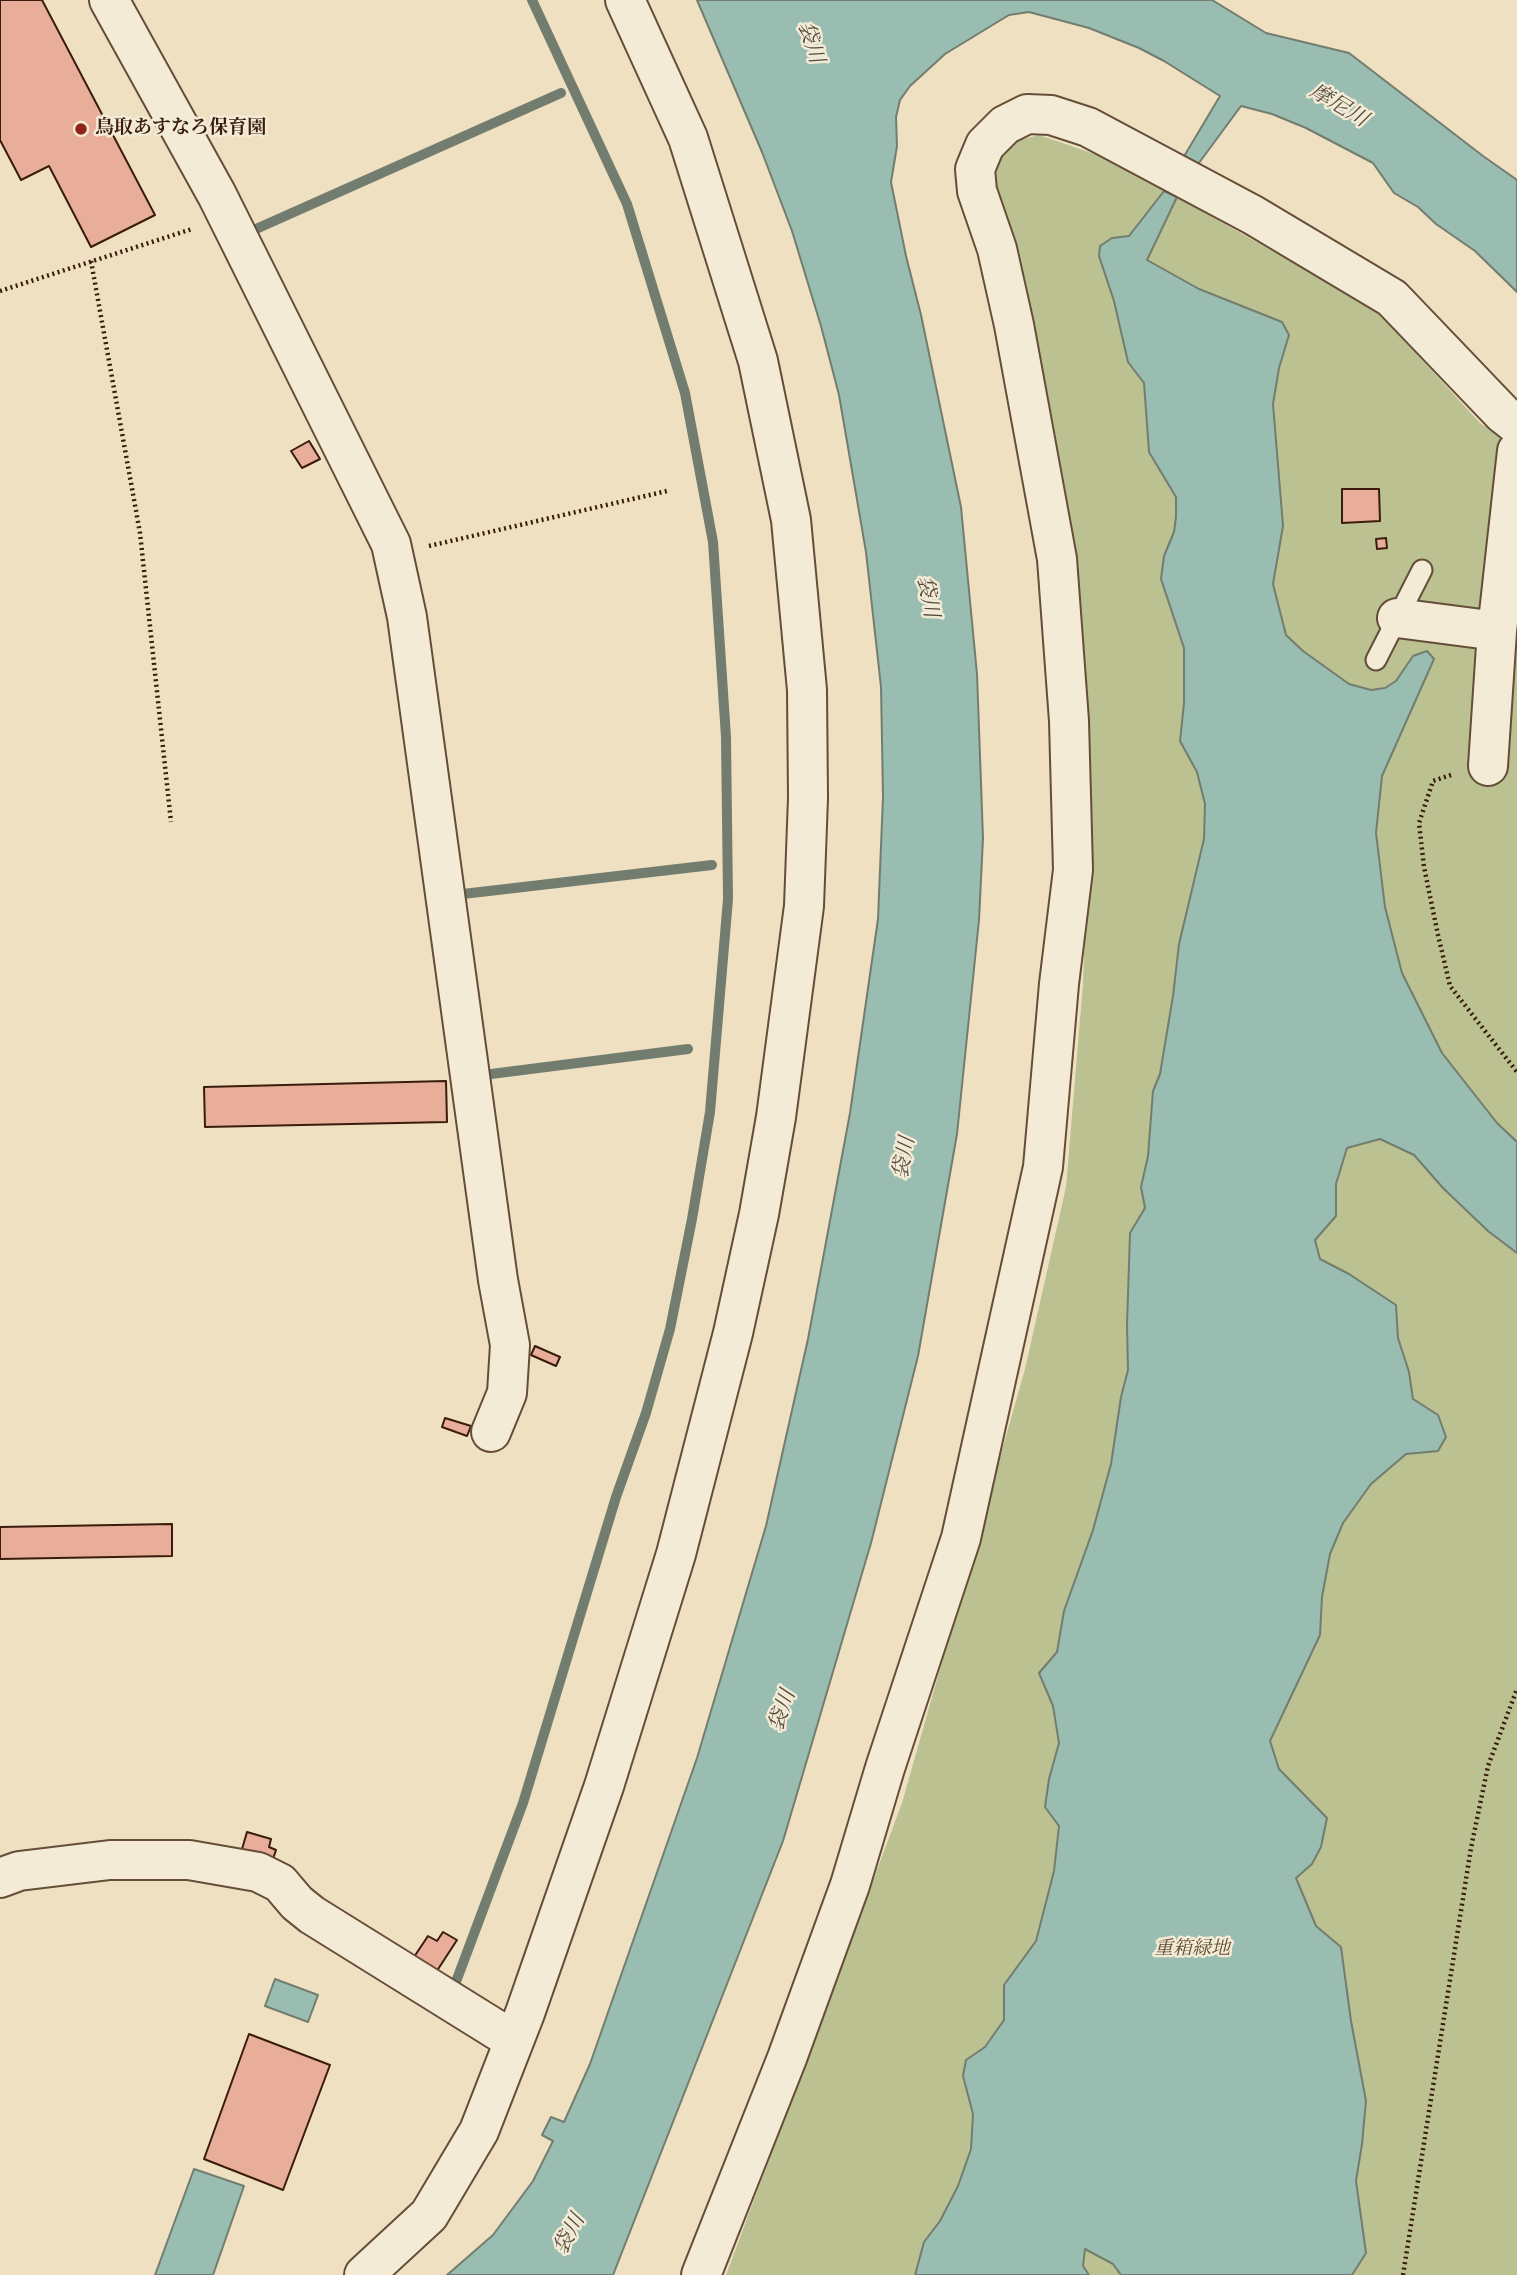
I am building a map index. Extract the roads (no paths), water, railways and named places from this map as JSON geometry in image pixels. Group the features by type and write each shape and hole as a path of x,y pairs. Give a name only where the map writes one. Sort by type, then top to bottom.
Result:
{"street":[{"path":"109,0 222,206 391,544 407,617 498,1280 510,1345 507,1393 491,1432"},
{"path":"364,2275 429,2214 479,2131 525,2013 604,1786 676,1554 730,1346 759,1214 776,1117 804,906 808,798 807,690 792,520 758,361 688,138 625,0"},
{"path":"701,2275 787,2058 850,1885 885,1768 961,1538 1043,1167 1059,984 1073,870 1069,721 1058,559 997,249 977,191 975,169 985,145 1005,125 1027,114 1051,115 1088,127 1253,215 1392,298 1512,411"},
{"path":"1488,766 1497,631 1517,451"},
{"path":"1397,618 1497,631"},
{"path":"0,1878 19,1871 110,1860 188,1860 258,1872 280,1883 297,1903 312,1915 513,2040"}],"lane":[{"path":"1376,660 1422,570"}],"water":[{"path":"697,0 1212,0 1266,33 1349,53 1517,180 1517,292 1475,251 1436,224 1418,207 1394,193 1373,163 1306,128 1272,114 1241,106 1196,167 1183,158 1220,96 1139,48 1089,28 1029,12 1009,15 945,54 910,86 900,100 896,117 897,146 891,182 961,507 977,674 983,838 979,920 957,1134 918,1356 871,1543 783,1841 613,2275 447,2275 493,2235 533,2181 553,2141 542,2135 551,2117 564,2122 590,2064 697,1758 766,1526 808,1339 850,1113 878,919 883,797 881,687 866,552 839,395 792,231 762,152"},
{"path":"1164,191 1177,197 1147,260 1199,289 1282,322 1289,335 1279,368 1273,404 1283,526 1273,584 1286,635 1303,651 1349,684 1371,690 1385,688 1396,681 1413,656 1427,651 1434,659 1382,776 1376,833 1385,907 1402,973 1442,1053 1497,1123 1517,1142 1517,1253 1488,1231 1443,1188 1414,1155 1380,1139 1347,1148 1336,1184 1336,1216 1315,1240 1320,1259 1349,1274 1396,1305 1398,1338 1409,1372 1413,1399 1438,1415 1446,1437 1438,1451 1406,1454 1371,1484 1343,1523 1330,1554 1322,1597 1320,1635 1270,1741 1279,1769 1327,1818 1321,1847 1312,1864 1296,1878 1316,1926 1341,1947 1366,2101 1356,2181 1366,2253 1352,2275 1121,2275 1113,2264 1085,2249 1083,2266 1089,2275 915,2275 924,2242 940,2221 958,2186 971,2149 973,2114 963,2076 966,2060 985,2047 1004,2020 1004,1985 1036,1941 1054,1871 1059,1826 1045,1807 1059,1743 1053,1706 1039,1673 1057,1652 1064,1611 1093,1530 1111,1464 1128,1370 1130,1233 1145,1208 1141,1187 1148,1156 1153,1091 1160,1074 1179,944 1204,839 1205,804 1197,772 1180,741 1184,703 1184,648 1161,579 1164,556 1174,532 1176,497 1149,452 1144,383 1128,362 1114,301 1099,256 1100,246 1112,238 1129,236"},
{"path":"275,1979 318,1995 308,2022 265,2006"},
{"path":"194,2169 244,2186 213,2275 155,2275"}],"waterway":[{"path":"454,1987 523,1803 670,1329 710,1112 728,899 726,737 713,542 685,393 627,204 532,0"},
{"path":"256,229 561,93"},
{"path":"463,894 712,865"},
{"path":"491,1074 688,1049"}],"place":[{"name":"鳥取あすなろ保育園","path":"81,129"}],"water label":[{"name":"袋川","path":"809,43"},
{"name":"摩尼川","path":"1338,107"},
{"name":"袋川","path":"926,597"},
{"name":"袋川","path":"906,1158"},
{"name":"袋川","path":"784,1711"},
{"name":"袋川","path":"571,2235"}],"park label":[{"name":"重箱緑地","path":"1192,1950"}]}
